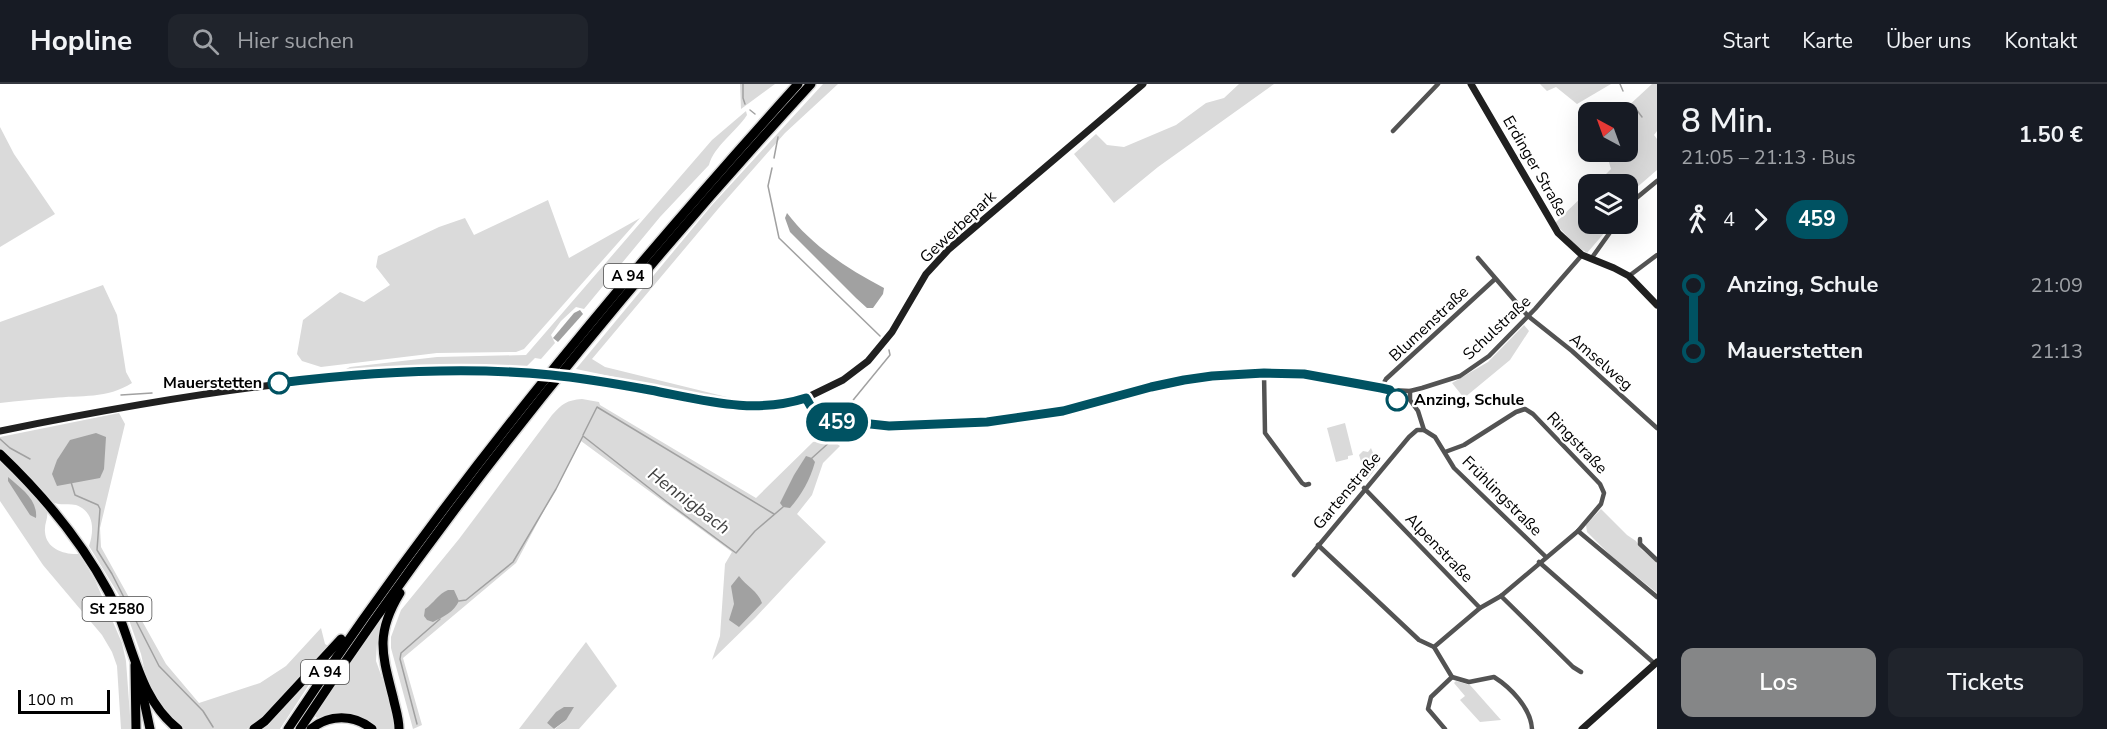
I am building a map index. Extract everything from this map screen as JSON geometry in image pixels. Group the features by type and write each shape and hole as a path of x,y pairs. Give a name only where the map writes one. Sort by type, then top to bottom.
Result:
{"highway":[{"name":"A 94","path":"288,729 364,616 467,476 544,377 631,273 798,84"},
{"name":"A 94","path":"300,729 406,575 516,429 718,188 811,84"},
{"name":"St 2580","path":"0,454 56,513 83,548 118,610 135,659 150,729"},
{"path":"399,729 383,660 382,640 390,609 401,591 406,575"},
{"path":"254,729 265,721 332,651 353,624 364,616"},
{"path":"135,659 136,729"},
{"path":"135,659 153,703 160,713 178,729"},
{"path":"311,729 338,717 359,720 372,729"}],"street":[{"name":"Gewerbepark","path":"0,431 160,400 286,382 418,372 524,372 585,379 739,406 776,405 806,398 843,380 868,362 892,332 926,274 949,249 1143,84"},
{"path":"1393,131 1438,84"},
{"name":"Erdinger Straße","path":"1472,84 1554,226 1582,255"},
{"path":"1638,197 1657,182"},
{"path":"1591,259 1609,234"},
{"name":"Schulstraße","path":"806,398 815,414 828,421 889,426 941,426 1040,415 1151,387 1212,376 1264,373 1304,374 1410,391 1438,384 1469,370 1502,344 1582,255"},
{"path":"1582,255 1620,270 1629,276 1657,305"},
{"path":"1629,276 1657,255"},
{"path":"1478,258 1528,316"},
{"name":"Blumenstraße","path":"1381,388 1386,379 1495,279"},
{"name":"Amselweg","path":"1528,316 1572,351 1657,428"},
{"path":"1264,373 1264,427 1267,437 1302,483 1309,484"},
{"name":"Frühlingstraße","path":"1410,391 1410,400 1418,411 1424,430 1435,437 1458,472 1546,557"},
{"name":"Ringstraße","path":"1445,452 1464,445 1516,412 1525,409 1533,414 1603,488 1601,504 1578,531 1539,562"},
{"name":"Gartenstraße","path":"1294,575 1364,488 1413,432 1424,430"},
{"name":"Alpenstraße","path":"1364,488 1480,608"},
{"path":"1578,531 1657,597"},
{"path":"1640,539 1643,549 1657,560"},
{"path":"1318,545 1419,640 1434,647 1452,677 1469,682 1494,677 1504,684 1522,704 1532,724 1532,729"},
{"path":"1434,647 1480,608 1501,596 1539,562"},
{"name":"Frühlingstraße","path":"1539,562 1656,663"},
{"path":"1501,596 1573,667 1581,672"},
{"path":"1582,729 1656,663"},
{"path":"1445,729 1428,709 1431,697 1452,677"}],"shaded area":[{"path":"740,84 775,84 741,109"},
{"path":"823,84 838,84 785,133 592,359 605,367 735,399 735,402 576,369 712,205"},
{"path":"1239,84 1274,84 1158,167 1114,203 1074,154 1096,134 1107,145 1124,147 1176,125 1206,103 1224,98"},
{"path":"1540,84 1611,84 1577,104 1556,87 1547,91"},
{"path":"1652,84 1657,84 1657,131 1654,135 1657,139 1657,170 1638,186 1638,174 1606,174 1611,169 1609,162 1638,162 1638,102 1633,102"},
{"path":"746,111 747,115 720,145 709,165 660,217 584,309 576,307 561,321 551,335 555,343 541,359 535,358 527,366 414,366 349,372 344,370 350,367 437,357 526,355 712,140"},
{"path":"0,127 14,154 55,214 0,247"},
{"path":"548,200 569,258 640,218 524,349 516,352 437,353 321,367 302,361 297,354 303,320 340,292 364,302 390,285 376,267 378,256 439,227 465,218 474,235"},
{"path":"1578,201 1578,234 1603,234 1587,253 1574,244 1555,223"},
{"path":"787,213 831,256 884,288 883,294 873,308 867,308 856,298 790,232 785,218"},
{"path":"103,285 117,315 126,372 132,383 103,394 0,403 0,322"},
{"path":"580,310 583,314 558,342 553,338 574,313"},
{"path":"1524,325 1529,331 1510,360 1464,398 1452,383 1488,362"},
{"path":"582,399 599,402 600,405 756,498 813,442 829,438 840,446 823,463 812,495 797,514 826,542 712,660 720,636 725,564 732,552 581,441 516,563 403,658 422,725 413,729 391,648 391,637 401,610 459,539 552,415 565,403"},
{"path":"119,413 125,424 100,528 101,547 166,664 199,703 260,683 286,666 321,628 325,644 330,647 261,719 247,729 185,729 175,724 162,712 147,681 141,654 122,600 89,546 92,522 87,512 76,505 52,502 0,449 0,437"},
{"path":"1345,423 1353,455 1336,462 1327,428"},
{"path":"96,433 106,437 104,469 100,478 57,486 52,474 57,460 70,440"},
{"path":"1371,448 1378,465 1367,480 1359,455 1363,451 1368,452"},
{"path":"806,456 815,462 808,481 790,508 783,507 780,503"},
{"path":"0,461 46,507 45,532 49,543 62,552 79,554 95,580 122,643 126,661 131,729 121,729 117,666 112,652 102,635 43,565 0,501"},
{"path":"8,477 31,500 36,518 30,515 8,481"},
{"path":"1601,509 1657,562 1657,593 1611,556 1587,532 1586,525"},
{"path":"739,576 758,595 762,603 739,627 729,620 734,604 731,586"},
{"path":"448,590 454,590 459,601 457,605 448,614 433,622 427,620 424,616 425,609"},
{"path":"383,615 376,661 389,697 395,729 377,729 371,724 348,716 332,715 317,718 314,715"},
{"path":"586,642 617,686 579,729 555,729 566,720 547,723 554,729 519,729"},
{"path":"314,677 280,729 259,729 309,679"},
{"path":"1456,681 1470,685 1501,720 1480,722 1460,700 1465,696 1454,683"},
{"path":"564,707 574,707 566,720 554,729 547,723 556,712"}],"waterway":[{"name":"Hennigbach","path":"743,84 745,104"},
{"path":"1620,84 1623,91"},
{"name":"Hennigbach","path":"750,110 755,114"},
{"path":"1638,112 1642,117"},
{"name":"Hennigbach","path":"774,158 778,137"},
{"name":"Hennigbach","path":"772,168 768,186 779,238 880,336"},
{"name":"Hennigbach","path":"843,416 890,355 889,350"},
{"path":"121,395 152,393"},
{"name":"Hennigbach","path":"583,435 597,407 774,514"},
{"name":"Hennigbach","path":"837,436 840,428"},
{"name":"Hennigbach","path":"459,601 466,600 513,562 556,489 583,436 736,553 755,531 783,507"},
{"path":"0,439 10,448 30,459"},
{"name":"Hennigbach","path":"812,458 832,440"},
{"path":"71,482 75,495 98,505 100,509 97,550 112,574 159,666 203,711 213,727"},
{"name":"Hennigbach","path":"417,724 400,659 401,653 440,619"}],"bus line":[{"name":"459","path":"279,383 450,371 524,372 585,379 726,405 766,406 806,398 815,414 824,419 834,422 889,426 941,426 1040,415 1184,380 1282,372 1336,379 1390,390 1397,400"}],"place":[{"name":"Mauerstetten","path":"279,383"},
{"name":"Anzing, Schule","path":"1397,400"}]}
